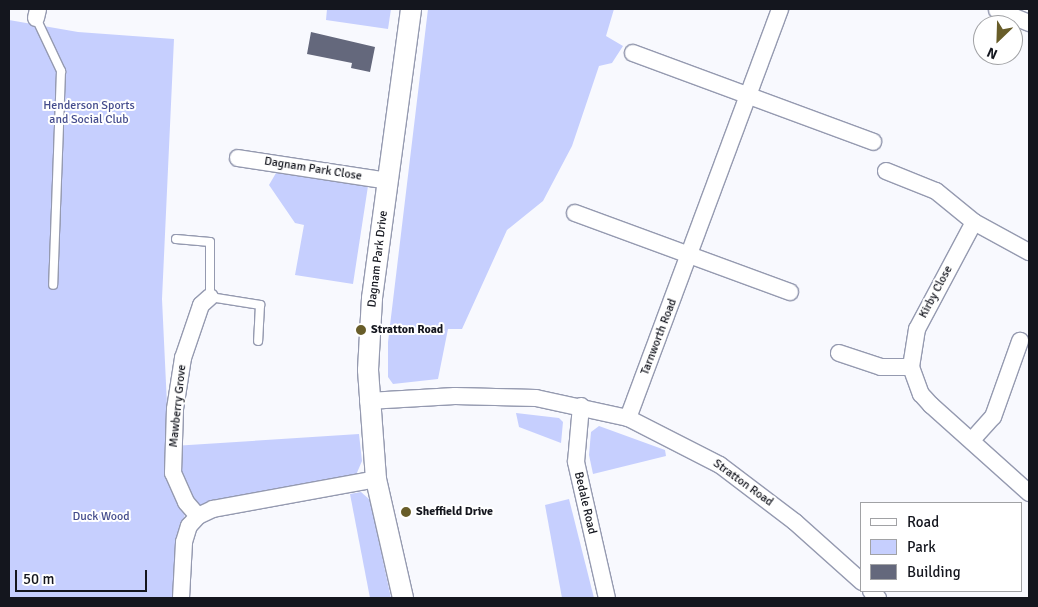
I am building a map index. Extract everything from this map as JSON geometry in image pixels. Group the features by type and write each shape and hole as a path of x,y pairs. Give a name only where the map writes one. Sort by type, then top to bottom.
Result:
{"street":[{"name":"Dagnam Park Drive","path":"402,598 376,479 368,402 372,298 411,9"},
{"name":"Tarnworth Road","path":"628,418 690,256 780,9"},
{"path":"997,10 1029,23"},
{"path":"634,53 872,142"},
{"name":"Dagnam Park Close","path":"238,158 388,181"},
{"path":"886,171 936,191 974,222 1012,246 1029,252"},
{"path":"576,213 790,292"},
{"name":"Kirby Close","path":"911,367 917,329 974,222"},
{"name":"Mawberry Grove","path":"198,516 186,502 174,473 175,409 183,358 201,305 210,297"},
{"path":"972,440 993,417 1020,341"},
{"path":"839,353 881,367 911,367 922,394 1029,494"},
{"name":"Stratton Road","path":"368,402 496,396 580,406 628,418 720,465 795,522 860,580"},
{"name":"Bedale Road","path":"580,406 576,462 607,598"},
{"path":"181,598 184,542 189,526 198,516 212,508 376,479"}],"lane":[{"path":"37,13 61,72 53,285"},
{"path":"176,239 210,242 210,297 260,305 258,341"}],"green space":[{"path":"327,9 391,9 388,29 326,20"},
{"path":"428,9 614,9 606,36 623,46 612,63 599,66 572,146 543,201 507,230 462,329 448,329 438,379 393,384 388,377 388,342"},
{"path":"9,20 78,32 174,39 162,299 168,426 173,446 359,434 362,461 356,475 190,507 186,501 176,598 9,598"},
{"path":"276,173 368,186 353,284 295,275 304,225 295,223 269,185"},
{"path":"516,413 559,418 563,422 561,443 519,427"},
{"path":"599,426 665,450 666,456 593,474 589,455 591,432"},
{"path":"361,492 370,500 391,598 370,598 350,494"},
{"path":"569,499 594,598 562,598 545,505"}],"building":[{"path":"311,32 375,47 370,72 351,68 352,63 307,54"}],"place":[{"name":"Stratton Road","path":"361,330"},
{"name":"Sheffield Drive","path":"406,512"}],"park label":[{"name":"Henderson Sports and Social Club","path":"89,113"},
{"name":"Duck Wood","path":"101,517"}]}
